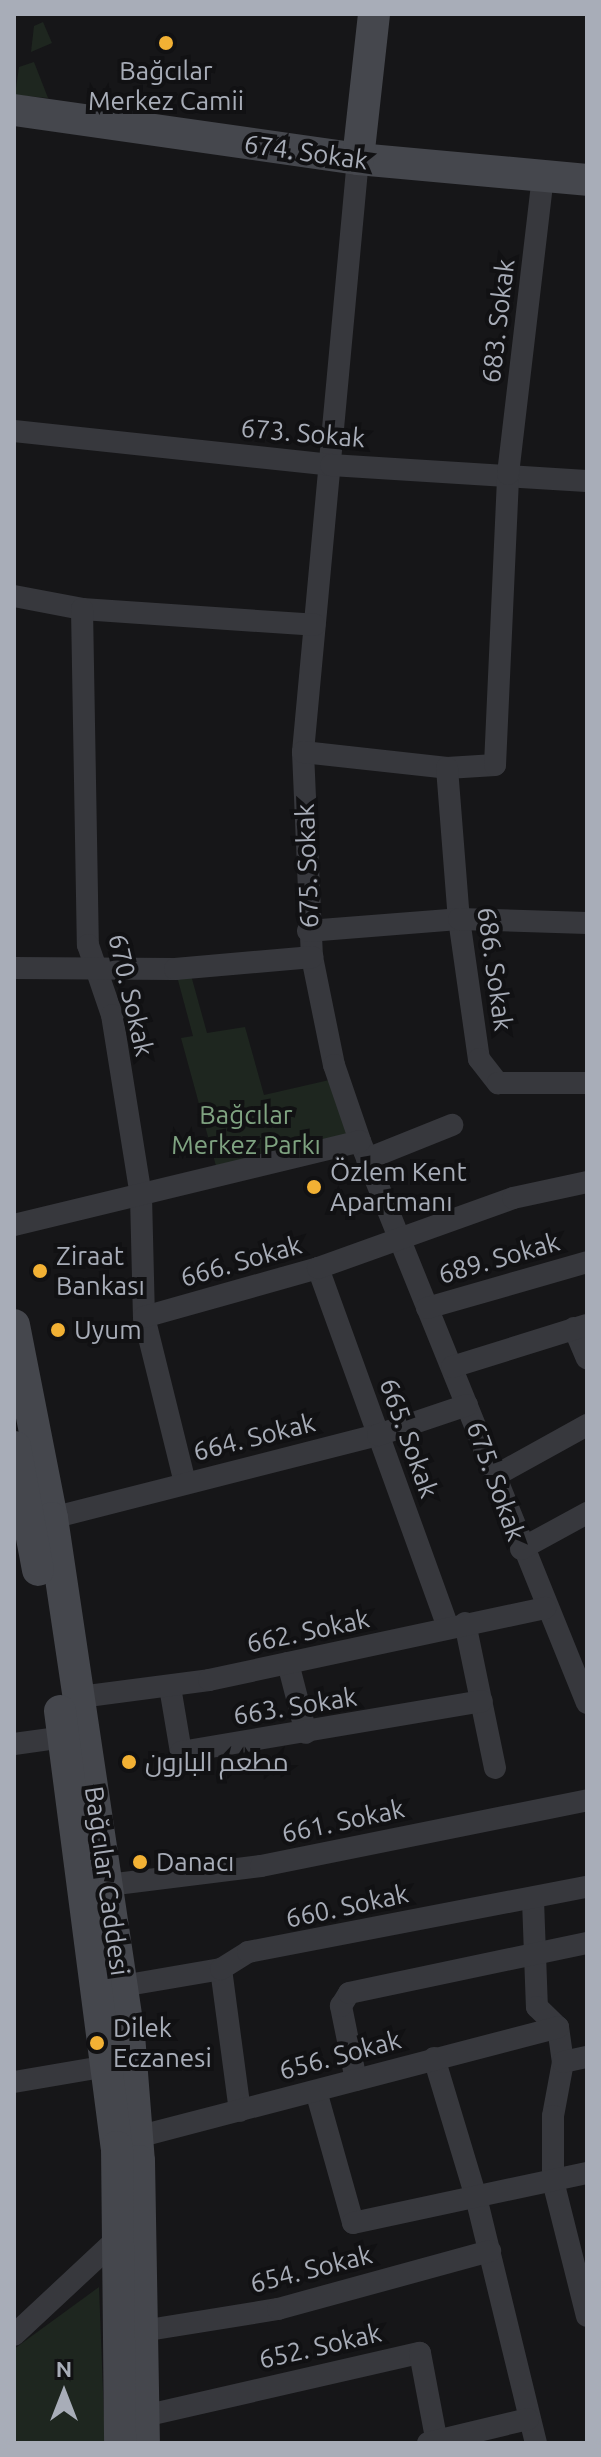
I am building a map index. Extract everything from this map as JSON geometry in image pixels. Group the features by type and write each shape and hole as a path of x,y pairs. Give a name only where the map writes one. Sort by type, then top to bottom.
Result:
{"main road":[{"name":"675. Sokak","path":"358,159 374,14"},
{"name":"674. Sokak","path":"18,114 358,159 587,180"},
{"name":"Bağcılar Caddesi","path":"14,1325 52,1518 122,1986 137,2137 144,2429"},
{"name":"Bağcılar Caddesi","path":"14,1440 26,1566 64,1737 108,2066 118,2238 120,2443"}],"street":[{"name":"675. Sokak","path":"358,159 303,752 308,931 334,1065 364,1150 545,1608 581,1669 587,1703"},
{"name":"683. Sokak","path":"447,768 495,765 508,474 543,175"},
{"name":"673. Sokak","path":"14,431 331,465 587,481"},
{"path":"14,596 82,609 314,625"},
{"name":"670. Sokak","path":"82,609 88,945 112,1015 141,1196 144,1317 185,1483"},
{"path":"303,752 447,768"},
{"name":"686. Sokak","path":"447,768 459,919 479,1059 498,1083 587,1083"},
{"path":"308,931 459,919 587,923"},
{"path":"14,968 175,969 312,957"},
{"path":"14,1225 364,1150 452,1125"},
{"name":"666. Sokak","path":"144,1317 318,1268 513,1198 587,1182"},
{"name":"689. Sokak","path":"427,1308 587,1262"},
{"name":"665. Sokak","path":"318,1268 378,1435 457,1625 482,1701 495,1768"},
{"path":"452,1367 580,1327 587,1358"},
{"name":"664. Sokak","path":"52,1518 378,1435 467,1405"},
{"path":"495,1476 587,1425"},
{"path":"521,1549 587,1513"},
{"name":"662. Sokak","path":"80,1697 170,1687 545,1608"},
{"path":"288,1663 306,1733"},
{"name":"663. Sokak","path":"170,1687 181,1752 482,1701"},
{"path":"14,1744 64,1737"},
{"name":"661. Sokak","path":"108,1885 261,1866 587,1800"},
{"name":"660. Sokak","path":"122,1986 221,1969 248,1952 533,1900 587,1887"},
{"path":"533,1900 532,1955 537,2007 558,2027 563,2062 553,2116 553,2181 584,2281 587,2316"},
{"path":"356,2080 341,2006 349,1993 587,1943"},
{"path":"221,1969 240,2111"},
{"name":"656. Sokak","path":"137,2137 558,2027"},
{"path":"563,2062 587,2057"},
{"path":"434,2058 476,2197 536,2443"},
{"path":"14,2082 108,2066"},
{"path":"316,2091 353,2223 587,2173"},
{"path":"15,2327 118,2238"},
{"name":"654. Sokak","path":"142,2331 278,2309 490,2251"},
{"name":"652. Sokak","path":"144,2429 420,2353 434,2442"},
{"path":"434,2442 528,2419"}],"green space":[{"path":"43,22 52,43 31,52 34,26"},
{"path":"34,62 48,98 15,95 19,67"},
{"name":"Bağcılar Merkez Parkı","path":"189,968 207,1033 245,1027 264,1095 338,1078 360,1141 219,1177 181,1038 193,1036 175,969"},
{"path":"99,2287 105,2443 14,2443 14,2349"}],"place":[{"name":"Bağcılar Merkez Camii","path":"166,43"},
{"name":"Özlem Kent Apartmanı","path":"314,1187"},
{"name":"Ziraat Bankası","path":"40,1271"},
{"name":"Uyum","path":"58,1330"},
{"name":"مطعم البارون","path":"129,1762"},
{"name":"Danacı","path":"140,1862"},
{"name":"Dilek Eczanesi","path":"97,2043"}]}
